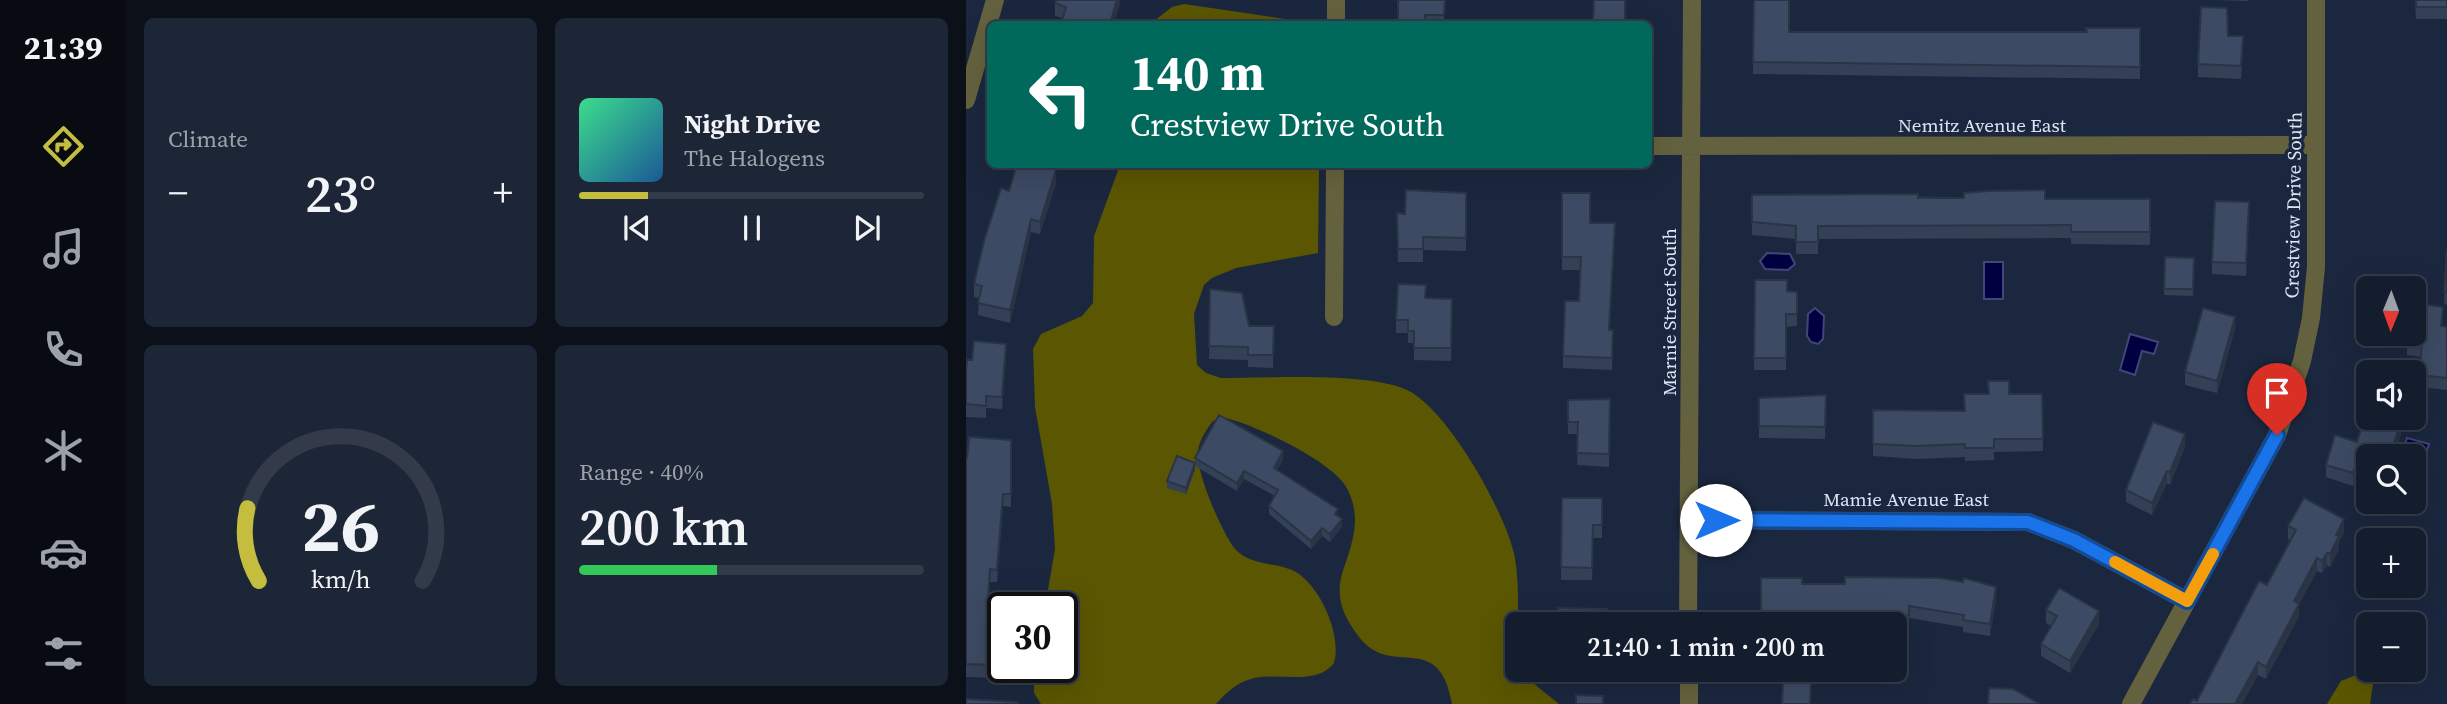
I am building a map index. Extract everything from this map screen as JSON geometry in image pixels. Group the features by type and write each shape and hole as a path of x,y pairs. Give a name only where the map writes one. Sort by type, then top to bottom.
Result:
{"street":[{"path":"966,100 974,44 995,0"},
{"path":"1336,0 1336,21"},
{"name":"Marnie Street South","path":"1688,612 1692,0"},
{"name":"Crestview Drive South","path":"2131,704 2277,435 2300,369 2309,331 2315,277 2316,0"},
{"name":"Nemitz Avenue East","path":"1652,146 2316,145"},
{"path":"1334,317 1335,168"},
{"name":"Mamie Avenue East","path":"1689,520 2018,520 2062,533 2187,601"},
{"path":"1689,682 1689,704"}],"shaded area":[{"path":"1184,4 1299,21 1154,21 1172,7"},
{"path":"1119,168 1319,168 1318,253 1236,268 1212,278 1204,285 1194,314 1197,365 1206,373 1221,378 1317,377 1390,384 1407,390 1423,401 1440,418 1473,465 1501,516 1510,539 1518,586 1518,612 1505,612 1505,682 1532,682 1559,704 1452,704 1446,681 1437,668 1426,661 1386,655 1372,649 1359,637 1341,604 1341,578 1353,538 1355,521 1353,503 1345,485 1324,465 1308,455 1255,428 1226,418 1213,421 1198,450 1200,471 1217,517 1230,542 1242,555 1296,572 1314,589 1332,626 1336,652 1334,663 1317,674 1261,677 1246,681 1232,689 1216,704 1041,704 1034,693 1034,683 1078,683 1078,592 1048,592 1055,549 1052,504 1035,407 1033,349 1041,334 1082,316 1093,303 1094,236"},
{"path":"1767,253 1790,254 1795,264 1788,270 1765,269 1760,261"},
{"path":"1984,262 2003,262 2003,299 1984,299"},
{"path":"1815,308 1824,316 1823,339 1818,344 1811,342 1807,336 1808,314"},
{"path":"2130,334 2158,342 2154,354 2142,351 2135,375 2120,370"},
{"path":"2407,438 2429,444 2426,454 2426,444 2405,444"},
{"path":"2356,675 2356,682 2373,684 2370,704 2327,704 2341,681"}],"building":[{"path":"1056,0 1117,0 1111,21 1062,21 1066,7 1055,3"},
{"path":"1398,0 1445,0 1444,15 1425,15 1425,21 1398,21"},
{"path":"1594,0 1625,0 1625,21 1593,21"},
{"path":"1754,0 1789,0 1789,32 2087,32 2086,28 2140,28 2140,67 1753,62"},
{"path":"2416,0 2447,0 2447,7 2416,7"},
{"path":"2201,7 2227,8 2228,36 2243,36 2241,66 2198,64"},
{"path":"1016,168 1056,170 1040,222 1031,219 1010,310 978,303 982,286 974,284 1001,188 1009,191"},
{"path":"1406,190 1466,193 1466,238 1423,237 1423,249 1398,249 1397,213 1405,214"},
{"path":"2045,190 2045,199 2150,199 2150,232 2071,232 2071,225 1818,226 1818,242 1796,242 1796,226 1752,222 1752,195 1918,194 1918,198 1964,198 1964,193"},
{"path":"1562,193 1590,193 1590,223 1615,223 1609,330 1613,330 1612,358 1563,356 1565,301 1579,301 1581,257 1562,257"},
{"path":"2215,201 2249,202 2246,263 2212,262"},
{"path":"2447,249 2447,292 2444,292"},
{"path":"2165,257 2194,258 2193,289 2164,289"},
{"path":"1755,280 1787,280 1787,291 1797,292 1797,314 1786,314 1786,358 1754,358"},
{"path":"1398,284 1426,285 1425,298 1452,299 1451,348 1414,348 1414,331 1408,331 1408,320 1396,320"},
{"path":"1210,289 1242,293 1249,326 1274,326 1273,355 1248,355 1248,347 1209,346"},
{"path":"2426,305 2443,307 2441,326 2447,327 2447,378 2426,376 2426,360 2420,360 2422,346 2426,346"},
{"path":"2203,308 2235,317 2217,381 2185,372"},
{"path":"974,341 1006,344 1002,397 986,396 986,406 966,404 967,360 972,360"},
{"path":"1988,381 2009,381 2009,394 2042,394 2043,439 1994,439 1994,448 1965,448 1965,444 1873,444 1873,410 1965,411 1964,394 1989,394"},
{"path":"1826,395 1825,427 1759,426 1759,398"},
{"path":"1610,399 1609,454 1577,453 1578,422 1568,422 1568,400"},
{"path":"1219,415 1283,451 1274,468 1338,509 1335,514 1342,519 1330,534 1322,528 1311,541 1269,506 1278,490 1244,471 1237,483 1195,458"},
{"path":"2153,422 2185,434 2170,472 2167,471 2152,503 2126,490"},
{"path":"2361,430 2398,430 2393,444 2356,444 2353,473 2326,465 2335,435 2357,442"},
{"path":"969,437 1011,440 1011,494 1003,494 997,570 990,569 987,592 987,665 966,664"},
{"path":"1177,456 1195,463 1186,488 1167,481"},
{"path":"1562,498 1602,498 1602,525 1593,525 1592,568 1561,567"},
{"path":"2304,498 2344,519 2330,554 2327,553 2322,561 2317,558 2294,601 2299,604 2266,667 2258,662 2235,704 2190,704 2193,699 2197,701 2259,581 2267,585 2296,530 2288,526"},
{"path":"1845,577 1940,578 1963,582 1964,578 1996,587 1990,624 1963,620 1964,615 1909,606 1909,615 1907,612 1761,612 1761,578 1802,578 1802,584 1845,584"},
{"path":"2059,588 2099,611 2070,661 2041,644 2057,616 2046,610"},
{"path":"1558,608 1607,609 1607,612 1558,612"},
{"path":"1783,682 1811,683 1810,704 1782,704"},
{"path":"1989,688 2013,689 2040,704 1988,704"},
{"path":"1576,695 1603,696 1603,704 1576,704"},
{"path":"966,699 1018,702 1018,704 966,704"}],"slow traffic":[{"path":"2115,562 2187,601 2213,554"}],"route":[{"path":"1716,520 2018,520 2050,528 2187,601 2277,435"}]}
